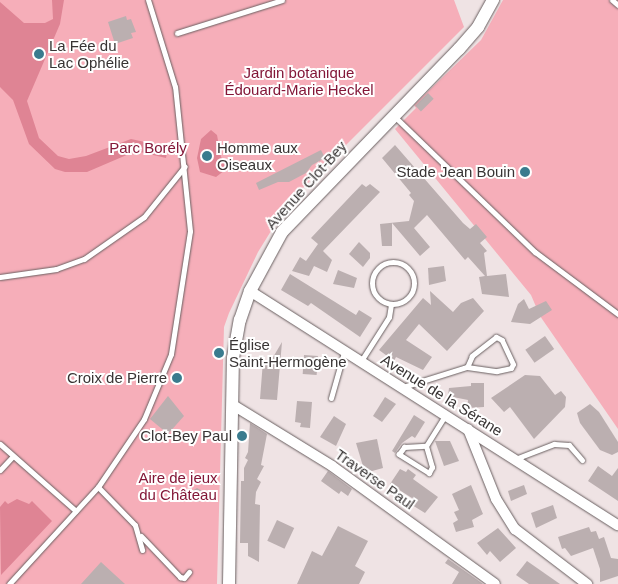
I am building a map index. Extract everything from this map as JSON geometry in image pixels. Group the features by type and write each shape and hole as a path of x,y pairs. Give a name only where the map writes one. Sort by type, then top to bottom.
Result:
{"street":[{"name":"Avenue Clot-Bey","path":"229,584 235,343 250,291 282,232 478,27 493,0"},
{"name":"Avenue de la Sérane","path":"250,291 618,525"},
{"name":"Traverse Paul","path":"233,405 332,466 495,584"},
{"path":"468,429 496,498 515,529 587,584"}],"lane":[{"path":"9,584 98,487 144,419 171,354 190,230 185,166 175,87 148,0"},
{"path":"177,33 282,0"},
{"path":"612,0 618,5"},
{"path":"394,116 535,252 618,314"},
{"path":"0,278 56,269 84,259 144,216 185,166"},
{"path":"396,262 410,270 415,286 407,300 391,305 376,297 372,281 380,266 396,262"},
{"path":"361,362 390,317 391,305"},
{"path":"403,387 467,367 497,371 511,368 513,364 502,340 496,337 472,356 467,367"},
{"path":"330,398 344,351"},
{"path":"426,446 404,447 399,454 429,473 432,467 426,446 445,415"},
{"path":"0,444 76,511"},
{"path":"514,459 554,444 569,445 582,460"},
{"path":"0,470 13,456"},
{"path":"98,487 180,577 184,578 189,572"},
{"path":"140,533 142,550"}],"green space":[{"name":"Parc Borély","path":"0,0 454,0 464,27 289,202 258,252 229,313 224,327 217,584 0,584"},
{"name":"Stade Jean Bouin","path":"503,0 618,0 618,429 540,316 531,295 395,129 416,108 414,105 481,40"}],"shaded area":[{"path":"52,0 64,0 60,24 27,101 39,138 58,156 69,159 86,156 131,139 168,147 166,158 136,151 87,172 65,172 55,169 29,144 13,100 0,87 0,2 24,23 45,23 53,19"},
{"path":"211,130 217,135 221,157 229,167 216,177 200,172 197,158 201,139"},
{"path":"17,499 29,504 32,501 52,521 1,575 0,507 5,501 8,504"}],"building":[{"path":"126,16 127,20 131,19 136,32 131,33 133,38 115,44 108,22"},
{"path":"428,93 434,99 421,111 415,106"},
{"path":"395,145 463,223 470,229 476,224 487,237 480,243 487,251 484,253 487,276 506,274 509,297 482,294 479,277 485,276 468,257 465,260 427,215 414,228 430,247 420,256 392,223 392,246 382,246 380,224 409,221 414,201 409,195 411,193 382,158"},
{"path":"321,150 325,158 312,165 306,173 289,182 278,182 259,190 256,183"},
{"path":"362,184 366,187 370,184 380,192 323,251 332,260 327,272 314,266 309,276 292,271 300,257 306,261 318,244 311,238"},
{"path":"359,242 370,253 370,258 363,267 349,254"},
{"path":"444,266 446,281 429,285 428,268"},
{"path":"338,270 357,278 354,288 333,284"},
{"path":"290,274 356,315 359,310 372,318 360,337 311,303 308,306 281,290"},
{"path":"430,291 453,312 461,303 473,298 484,311 447,351 419,324 406,340 432,357 423,370 396,357 394,361 379,350 423,298 431,305"},
{"path":"524,299 529,309 546,301 552,310 530,324 511,322 518,304"},
{"path":"545,336 554,349 535,363 525,350"},
{"path":"282,342 277,400 260,399 263,361 269,364"},
{"path":"304,355 318,356 317,375 303,374"},
{"path":"525,375 540,376 555,395 561,391 566,397 565,407 534,439 510,407 504,412 491,398"},
{"path":"471,383 484,383 484,407 467,408 468,400 448,396 449,388 471,386"},
{"path":"168,396 184,416 168,434 150,419"},
{"path":"385,397 396,404 382,422 373,416"},
{"path":"297,401 312,402 310,428 300,427 301,423 295,422"},
{"path":"590,404 599,412 618,442 618,452 612,455 600,450 580,423 577,413"},
{"path":"414,415 425,422 415,438 412,436 402,443 395,453 392,451"},
{"path":"334,416 346,424 336,446 320,437"},
{"path":"250,423 267,434 261,465 264,466 257,479 261,482 256,492 255,504 260,505 259,562 248,556 248,543 240,543 241,481 244,481 244,468 248,460 245,458 248,452"},
{"path":"377,439 383,468 365,473 356,443"},
{"path":"435,441 450,441 459,461 444,466"},
{"path":"598,466 612,476 618,468 618,501 588,481"},
{"path":"400,469 406,472 408,469 416,475 413,479 438,497 425,513 412,505 415,500 390,484"},
{"path":"328,471 352,489 348,496 341,491 339,494 321,481"},
{"path":"471,485 483,514 472,520 474,527 456,532 453,523 458,520 454,512 459,510 452,494"},
{"path":"524,485 527,494 511,501 508,491"},
{"path":"197,488 204,492 204,499 198,502 191,498 192,491"},
{"path":"553,505 557,518 536,528 531,513"},
{"path":"277,520 294,528 284,549 267,541"},
{"path":"338,526 368,541 355,566 365,572 359,584 297,584 312,551 322,556"},
{"path":"589,527 591,532 596,531 599,539 604,537 611,558 618,559 618,576 600,582 600,569 593,548 571,556 565,548 562,549 558,537"},
{"path":"498,528 516,548 500,562 490,551 487,555 477,543"},
{"path":"448,559 483,584 452,584 459,572 445,563"},
{"path":"527,561 560,584 529,584 516,575"},
{"path":"101,562 114,574 125,584 81,584"}],"place":[{"name":"La Fée du Lac Ophélie","path":"39,54"},
{"name":"Homme aux Oiseaux","path":"207,156"},
{"name":"Stade Jean Bouin","path":"525,172"},
{"name":"Église Saint-Hermogène","path":"219,353"},
{"name":"Croix de Pierre","path":"177,378"},
{"name":"Clot-Bey Paul","path":"242,436"}],"park label":[{"name":"Jardin botanique Édouard-Marie Heckel","path":"299,80"},
{"name":"Aire de jeux du Château","path":"178,486"}]}
